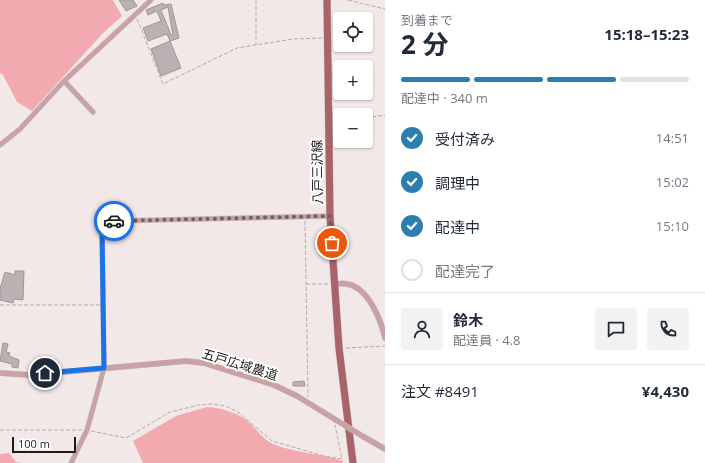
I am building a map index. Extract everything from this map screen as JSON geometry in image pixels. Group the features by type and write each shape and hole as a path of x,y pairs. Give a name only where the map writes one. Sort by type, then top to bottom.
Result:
{"main road":[{"name":"八戸三沢線","path":"327,0 330,216 339,348 353,463"}],"street":[{"path":"0,145 20,129 64,81 134,14 151,0"},
{"path":"64,81 94,112"},
{"path":"71,463 87,430 104,368 102,229 106,223 110,221 330,216"},
{"path":"334,284 348,284 364,294 376,314 385,338"},
{"name":"五戸広域農道","path":"0,373 30,375 186,361 204,363 274,385 308,402 385,449"}],"path":[{"path":"256,0 256,45"},
{"path":"348,0 385,9"},
{"path":"134,14 163,84 237,48 293,39 327,38"},
{"path":"373,117 385,115"},
{"path":"304,217 308,402"},
{"path":"306,284 334,284"},
{"path":"0,305 104,305"},
{"path":"339,348 385,346"},
{"path":"0,430 87,430 126,438 170,412 199,405 212,404 225,406 238,412 272,441 324,456 342,459 335,419"}],"shaded area":[{"path":"0,0 113,0 122,16 103,33 32,111 17,102 3,75 0,73"},
{"path":"207,407 224,410 241,416 273,444 334,458 343,461 343,463 143,463 133,441 176,416"},
{"path":"9,453 16,462 22,463 0,463 0,454"}],"building":[{"path":"119,0 133,0 137,6 126,11"},
{"path":"163,3 163,5 171,4 179,38 170,41 167,34 148,41 143,28 161,21 157,11 148,15 146,10","holes":["168,7 173,35 171,35 161,10"]},
{"path":"170,41 181,68 161,76 151,49"},
{"path":"15,271 24,271 23,300 14,299 13,303 0,300 0,289 5,272 15,275"},
{"path":"3,343 8,344 6,352 10,353 9,356 19,360 18,368 12,367 12,364 0,361"},
{"path":"243,361 251,361 251,364 248,364 248,370 243,370"},
{"path":"304,381 305,386 293,386 293,382"}],"way so far":[{"path":"114,221 330,216 332,243"}],"route":[{"path":"45,373 104,368 105,332 102,229 106,223 114,221"}]}
